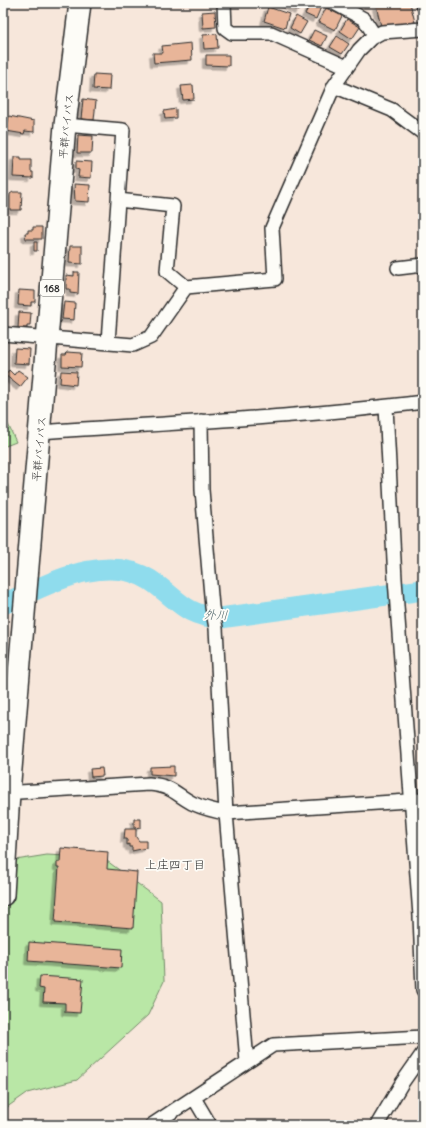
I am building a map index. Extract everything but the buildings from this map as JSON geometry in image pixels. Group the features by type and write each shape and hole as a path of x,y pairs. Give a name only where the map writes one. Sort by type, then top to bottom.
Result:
{"highway":[{"name":"平群バイパス","path":"3,895 6,793 25,613 41,432 65,125 80,3"}],"street":[{"path":"224,3 225,28 232,33 271,33 347,68"},
{"path":"334,3 364,19 375,36"},
{"path":"118,200 172,206 168,271 186,287 275,279 272,228 334,86 359,50 375,36 382,32 423,29"},
{"path":"334,86 392,110 423,133"},
{"path":"65,125 123,130 108,342"},
{"path":"398,268 423,265"},
{"path":"3,334 133,345 151,337 186,287"},
{"path":"41,432 386,407 423,402"},
{"path":"386,407 397,616 417,801 423,990"},
{"path":"201,421 202,490 212,607 216,628 226,813 247,1062"},
{"path":"6,793 149,784 163,785 178,792 192,802 208,809 226,813 417,801"},
{"path":"152,1125 273,1045 423,1037"},
{"path":"377,1125 402,1083 423,1053"},
{"path":"194,1098 210,1125"}],"green space":[{"path":"3,413 16,442 3,447"},
{"path":"47,855 103,858 161,901 164,981 148,1015 77,1080 27,1093 3,1110 3,862"}],"waterway":[{"name":"外川","path":"3,604 75,574 94,570 113,569 132,572 150,580 189,610 208,617 220,618 423,590"}],"district":[{"name":"上庄四丁目","path":"175,865"}]}
